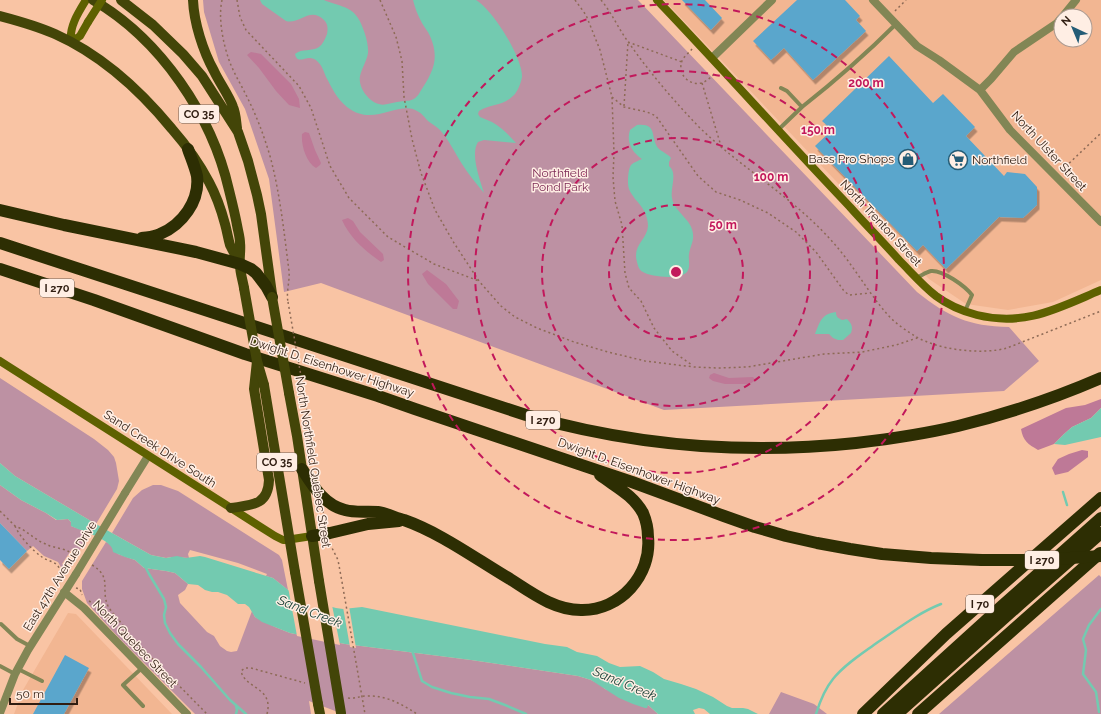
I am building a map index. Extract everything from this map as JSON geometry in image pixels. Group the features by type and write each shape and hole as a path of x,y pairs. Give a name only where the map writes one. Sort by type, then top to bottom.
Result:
{"highway":[{"path":"135,239 156,236 170,229 189,210 195,195 197,184 188,149"},
{"path":"0,210 64,225 196,252 240,264 256,273 266,286 272,298"},
{"name":"Dwight D. Eisenhower Highway","path":"0,243 519,413 586,430 656,442 717,448 766,449 842,444 895,438 956,426 998,415 1058,396 1101,378"},
{"name":"Dwight D. Eisenhower Highway","path":"0,269 94,300 245,354 378,396 638,484 754,527 805,540 850,549 882,554 936,559 1040,560 1101,556"},
{"path":"302,469 322,497 343,510 350,512 380,512 404,520 441,538 551,604 580,610 591,610 611,603 624,594 635,583 645,567 648,558 648,536 644,515 634,500 621,489 590,468"},
{"name":"I 70","path":"863,714 946,634 1101,498"},
{"path":"883,714 1101,518"},
{"path":"312,536 368,524 404,520"},
{"path":"897,714 1014,609 1101,534"},
{"path":"918,714 1101,552"}],"main road":[{"name":"CO 35","path":"93,0 133,30 161,58 176,77 200,115 221,158 240,243 240,264 257,361 259,384 290,539 319,709"},
{"name":"North Northfield Quebec Street","path":"121,0 153,25 183,54 202,76 238,132 254,178 261,214 272,298 302,469 341,714"},
{"path":"193,0 200,38 214,71 233,106 238,132"},
{"path":"0,16 40,28 71,42 106,64 137,90 160,114 202,169 214,192 231,245 240,264"},
{"path":"230,508 258,503 267,494 269,487 268,471 254,389 259,384"}],"street":[{"path":"71,42 71,30 77,15 86,0"},
{"path":"71,42 80,36 102,0"},
{"name":"North Trenton Street","path":"656,0 712,58 916,278 937,297 956,308 989,318 1017,319 1031,317 1054,310 1101,290"},
{"path":"712,58 772,0"},
{"name":"North Ulster Street","path":"873,0 917,46 980,90 1010,130 1101,222"},
{"path":"1069,8 1076,0"},
{"path":"980,90 1014,52 1053,26"},
{"name":"Sand Creek Drive South","path":"0,361 274,536 283,540 312,536"},
{"name":"East 47th Avenue Drive","path":"0,712 30,646 148,456"},
{"name":"North Quebec Street","path":"64,592 84,608 187,714"}],"lane":[{"path":"778,130 802,107 827,88 876,44 896,24"},
{"path":"781,88 787,91 802,107"},
{"path":"916,278 930,271 939,272 968,290 972,295 966,311"},
{"path":"1,624 17,638 30,646"},
{"path":"0,666 42,681"},
{"path":"142,668 123,685 143,706"}],"path":[{"path":"222,0 222,28 229,60 248,99 262,133 274,175 289,271 287,297 315,464 319,475"},
{"path":"237,0 240,17 246,30 299,86 311,108 330,166 349,198 388,237 434,264 479,281"},
{"path":"380,0 396,37 402,61 406,111 421,174 435,210 454,243 479,281 501,306 516,317 537,328 574,342 608,352 645,361 718,368 747,367 824,354 862,352 896,345 917,338"},
{"path":"575,0 586,16 600,50 612,96 614,153 613,177 615,201 622,225 624,273 629,288 641,301 654,328 672,350 694,366"},
{"path":"601,0 628,42 676,103 722,148 808,216 831,240 887,314 901,327 917,338 945,348 972,351 998,351 1101,311"},
{"path":"624,107 628,42"},
{"path":"628,42 682,62"},
{"path":"697,43 682,62 681,71 686,78 693,82 702,82 721,68"},
{"path":"702,82 722,148"},
{"path":"612,96 624,107 647,112 656,116 698,176 716,192 740,200 768,213 796,232 816,252 844,291 849,295 871,293"},
{"path":"1055,176 1101,133"},
{"path":"325,508 323,511 325,524"},
{"path":"0,511 15,526 19,535 39,554 58,565 60,571 58,576 62,578"},
{"path":"329,543 338,560 365,714"},
{"path":"78,589 80,589 81,594 96,605 112,622 132,638 207,714"}],"shaded area":[{"name":"Northfield","path":"664,0 1101,0 1101,280 1053,302 1008,310 966,304 929,279"},
{"path":"251,52 261,54 291,84 299,99 300,108 289,105 276,91 247,55"},
{"path":"305,132 309,133 321,163 316,168 309,162 303,148 302,134"},
{"path":"348,218 353,221 360,232 383,254 384,260 381,262 375,258 349,233 342,220"},
{"path":"427,270 446,284 459,301 457,309 453,309 428,284 422,274"},
{"path":"714,373 729,378 753,377 756,380 750,384 725,384 713,381 709,378 710,375"},
{"path":"1101,399 1101,408 1091,418 1072,427 1054,444 1038,450 1029,444 1023,436 1021,429 1066,408 1085,405"},
{"path":"1082,450 1088,451 1088,457 1068,472 1055,475 1052,468 1058,459"},
{"path":"68,613 76,614 172,714 14,714 23,690"}],"green space":[{"name":"Northfield Pond Park","path":"203,0 638,0 917,292 949,314 970,322 982,325 1009,327 1039,361 1004,391 664,410 321,283 284,292 269,179 245,109 219,62 204,12"},
{"path":"0,378 94,439 114,457 119,481 117,489 96,524 15,476 0,463"},
{"path":"0,485 21,500 56,520 68,519 71,522 71,526 90,533 78,553 72,549 62,564 67,567 70,566 64,576 60,575 62,569 58,562 44,556 33,546 27,551 0,523"},
{"path":"153,485 161,485 178,491 279,555 282,560 288,590 273,578 266,576 267,574 238,563 190,550 188,554 189,558 166,558 151,555 112,533 133,498 142,490"},
{"path":"106,542 110,544 118,554 135,560 144,568 175,573 188,584 185,590 178,595 180,603 207,632 214,636 220,646 227,651 237,651 252,611 255,617 290,633 345,644 471,660 578,676 591,680 605,689 648,705 658,714 343,714 309,701 311,714 195,714 119,638 87,603 82,589 82,581"},
{"path":"1099,575 1101,577 1101,714 939,714"},
{"path":"781,692 814,704 827,714 769,714"}],"water":[{"path":"260,0 324,0 347,8 355,14 360,21 368,44 368,53 360,76 362,89 371,100 383,105 410,100 418,96 432,72 434,65 435,59 433,44 429,34 419,18 413,0 476,0 483,5 506,35 518,58 522,77 515,94 511,98 502,103 479,111 478,114 480,117 499,127 516,143 484,140 478,142 475,160 484,193 459,160 449,142 439,129 420,113 410,109 402,109 376,115 357,113 343,104 317,61 310,58 301,60 296,58 295,54 298,52 319,47 322,44 328,30 324,20 319,16 309,15 295,21 286,21 262,4"},
{"path":"637,125 644,125 651,128 658,148 671,158 669,166 673,173 673,203 690,224 693,237 689,254 689,268 683,275 665,277 647,274 639,268 637,263 636,251 647,231 648,226 644,211 631,193 628,184 631,165 642,159 635,153 629,143 630,130"},
{"path":"836,312 838,318 842,320 847,319 850,322 852,326 851,333 843,340 833,338 829,334 815,334 822,319 831,313"},
{"path":"1101,408 1101,437 1065,445 1054,444 1072,427 1091,418"},
{"name":"Sand Creek","path":"0,463 15,476 151,555 166,558 177,556 186,558 200,556 205,557 273,578 292,593 307,600 336,608 343,609 362,607 545,644 567,647 577,652 597,656 620,667 640,666 664,679 696,689 727,706 732,708 748,709 758,714 710,714 704,709 699,708 693,710 695,714 658,714 648,705 647,708 645,708 633,704 619,698 591,680 578,676 471,660 345,644 290,633 262,622 255,617 249,607 245,604 238,604 227,595 205,590 198,585 188,584 175,573 144,568 135,560 113,552 112,547 102,539 71,526 71,522 68,519 57,520 21,500 0,485"}],"pier":[{"path":"288,587 308,599 332,605 340,645 297,636"},
{"path":"349,606 356,648 350,647 343,607"}],"building":[{"path":"682,0 705,0 722,18 711,30"},
{"path":"797,0 845,0 860,16 856,20 866,31 813,80 784,48 771,60 753,41"},
{"name":"Bass Pro Shops","path":"889,56 933,103 943,94 975,127 966,136 1004,176 1007,172 1025,174 1037,187 1037,205 1023,218 999,217 946,269 923,245 917,251 815,146 832,130 822,121"},
{"path":"0,523 27,551 9,569 0,560"},
{"path":"65,655 89,668 64,714 33,714"}],"waterway":[{"path":"1063,492 1067,505"},
{"path":"145,566 164,599 166,607 164,615 165,623 170,633 178,644 201,667 230,700 246,714"},
{"path":"816,714 827,687 843,668 909,621 941,604"},
{"path":"1099,712 1096,692 1083,674 1086,650 1083,639 1089,625 1101,609"},
{"path":"412,650 422,681 432,687 451,693 489,699 526,714"},
{"path":"236,706 236,714"}],"place":[{"name":"Bass Pro Shops","path":"908,159"},
{"name":"Northfield","path":"958,160"}]}
